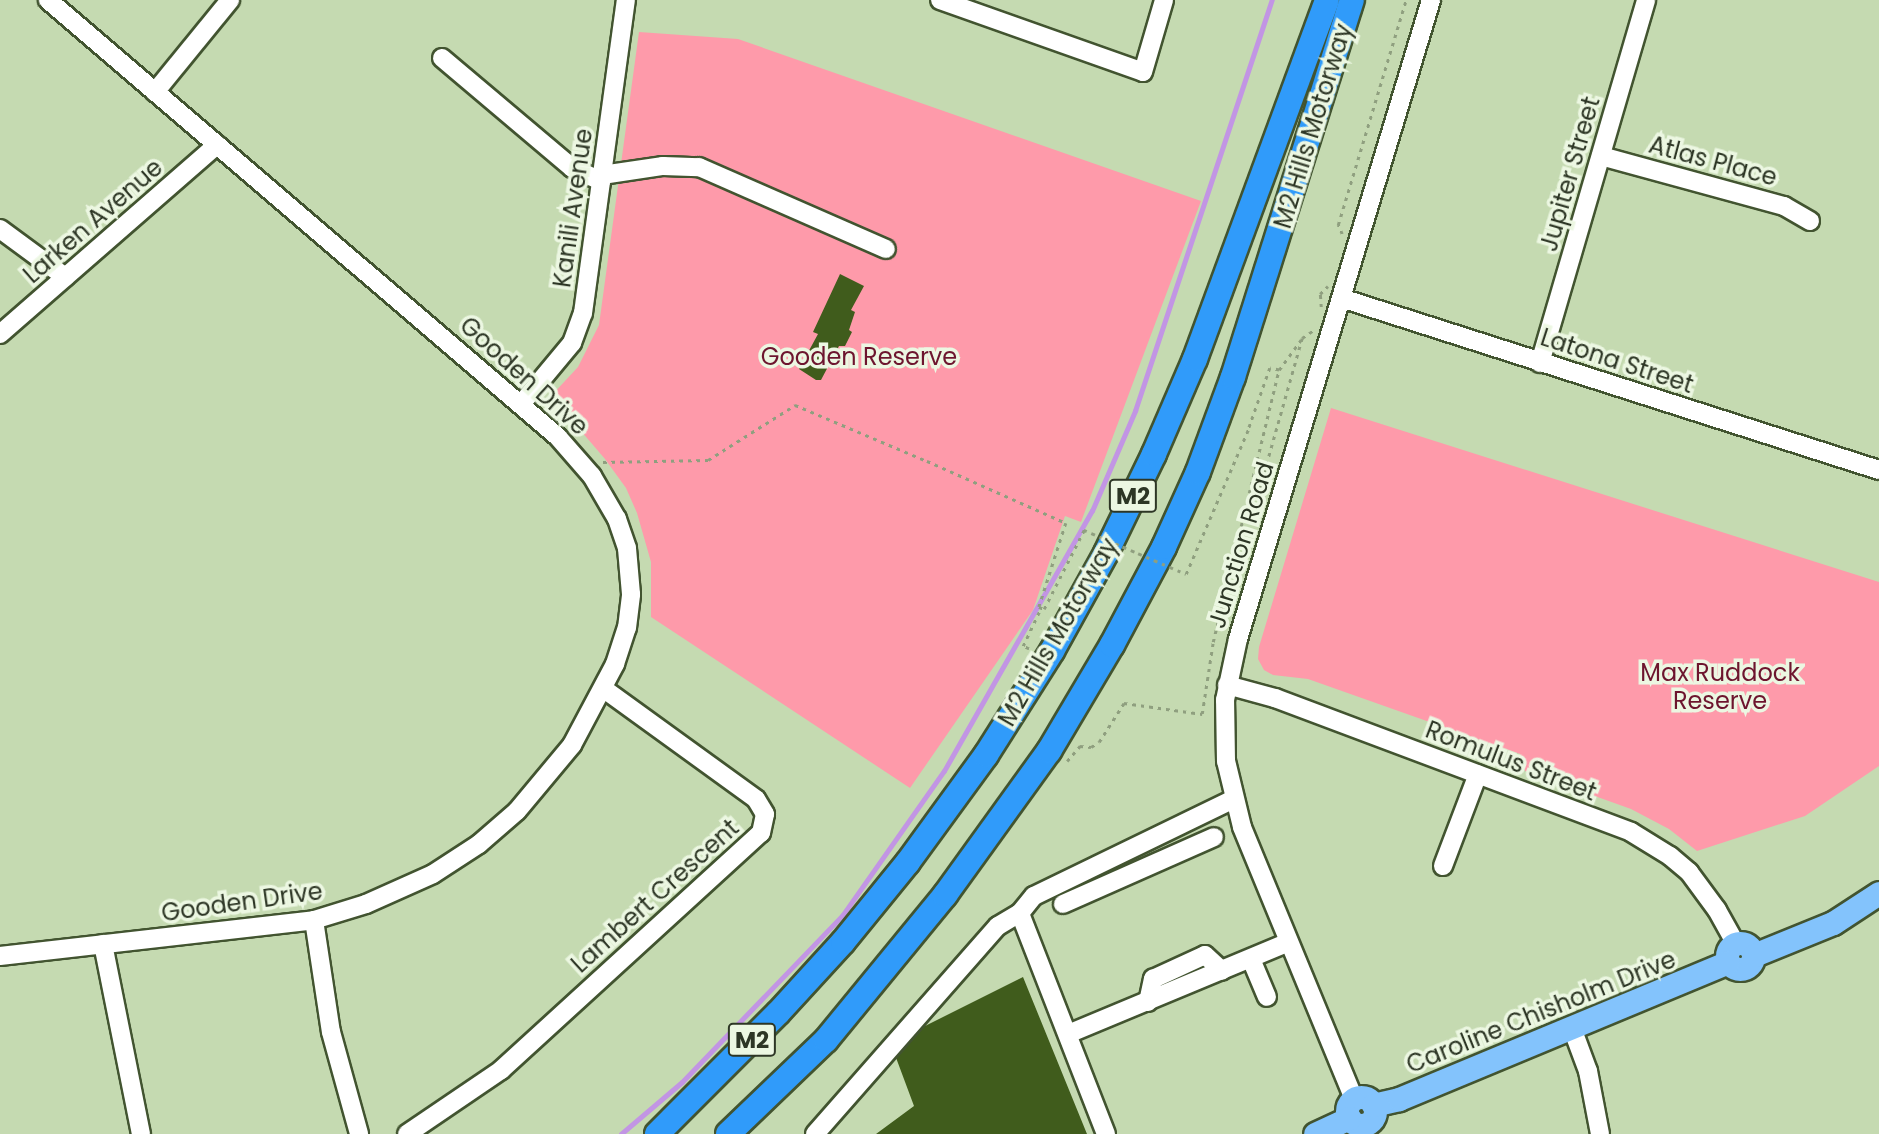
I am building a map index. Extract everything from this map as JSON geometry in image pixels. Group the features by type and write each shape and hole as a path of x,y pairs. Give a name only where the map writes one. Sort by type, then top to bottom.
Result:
{"highway":[{"name":"M2 Hills Motorway","path":"657,1134 778,1013 851,932 908,862 986,755 1052,652 1142,479 1195,359 1327,0"},
{"name":"M2 Hills Motorway","path":"728,1134 826,1040 945,895 1049,751 1112,645 1164,547 1211,436 1237,364 1352,0"}],"main road":[{"name":"Caroline Chisholm Drive","path":"1315,1134 1358,1107 1399,1099 1572,1028 1739,953 1833,923 1879,893"}],"street":[{"name":"Gooden Drive","path":"0,956 314,920 403,889 479,844 517,811 554,770 589,720 604,689 621,646 630,610 631,579 623,533 602,491 587,469 522,403 48,0"},
{"path":"155,92 230,0"},
{"name":"Kanili Avenue","path":"522,403 572,343 579,330 625,0"},
{"path":"940,0 1143,72 1164,0"},
{"name":"Junction Road","path":"1358,1107 1242,827 1224,741 1227,685 1340,298 1431,0"},
{"name":"Jupiter Street","path":"1540,363 1646,0"},
{"path":"442,58 572,168 601,178 663,166 699,167 886,249"},
{"name":"Larken Avenue","path":"0,334 217,145"},
{"name":"Atlas Place","path":"1601,156 1784,206 1810,221"},
{"path":"0,229 65,277"},
{"name":"Latona Street","path":"1340,298 1879,470"},
{"name":"Romulus Street","path":"1227,685 1275,698 1631,832 1654,845 1689,872 1717,910 1739,953"},
{"name":"Lambert Crescent","path":"407,1134 501,1070 761,833 765,814 756,799 604,689"},
{"path":"1443,866 1478,774"},
{"path":"815,1134 998,926 1020,913 1034,896 1234,799"},
{"path":"1063,904 1214,837"},
{"path":"1020,913 1106,1134"},
{"path":"314,920 331,1032 359,1134"},
{"path":"1068,1034 1148,1002 1153,979 1205,955 1222,971 1289,942"},
{"path":"103,944 129,1087 141,1134"},
{"path":"1251,959 1267,997"},
{"path":"1572,1028 1588,1071 1600,1134"}],"path":[{"path":"1345,240 1338,225 1406,0"},
{"path":"1321,308 1320,294 1332,281"},
{"path":"1062,767 1080,746 1091,747 1099,742 1124,703 1202,714 1209,661 1279,370 1302,338 1314,331 1317,319"},
{"path":"1250,496 1257,497 1302,338"},
{"path":"1041,608 1044,609 1084,530 1186,574 1249,428 1270,368 1279,370"},
{"path":"603,462 708,460 795,405 927,461 1066,523 1039,607 1041,608 1023,646 1031,650"}],"green space":[{"name":"Gooden Reserve","path":"639,32 738,39 1201,201 1081,522 1065,516 1033,610 910,788 651,617 651,562 637,513 626,488 551,396 578,367 599,325"},
{"name":"Max Ruddock Reserve","path":"1331,408 1879,582 1879,766 1805,816 1697,851 1669,829 1631,809 1525,771 1520,754 1308,679 1273,675 1264,670 1258,659 1259,647"}],"building":[{"path":"840,274 864,286 851,310 855,312 849,330 852,332 845,346 839,346 821,380 816,380 799,369 818,334 813,332"},
{"path":"1023,977 1087,1134 876,1134 914,1106 895,1055 915,1031"}],"waterway":[{"path":"621,1134 682,1082 842,916 944,771 1092,511 1135,411 1272,0"}]}
